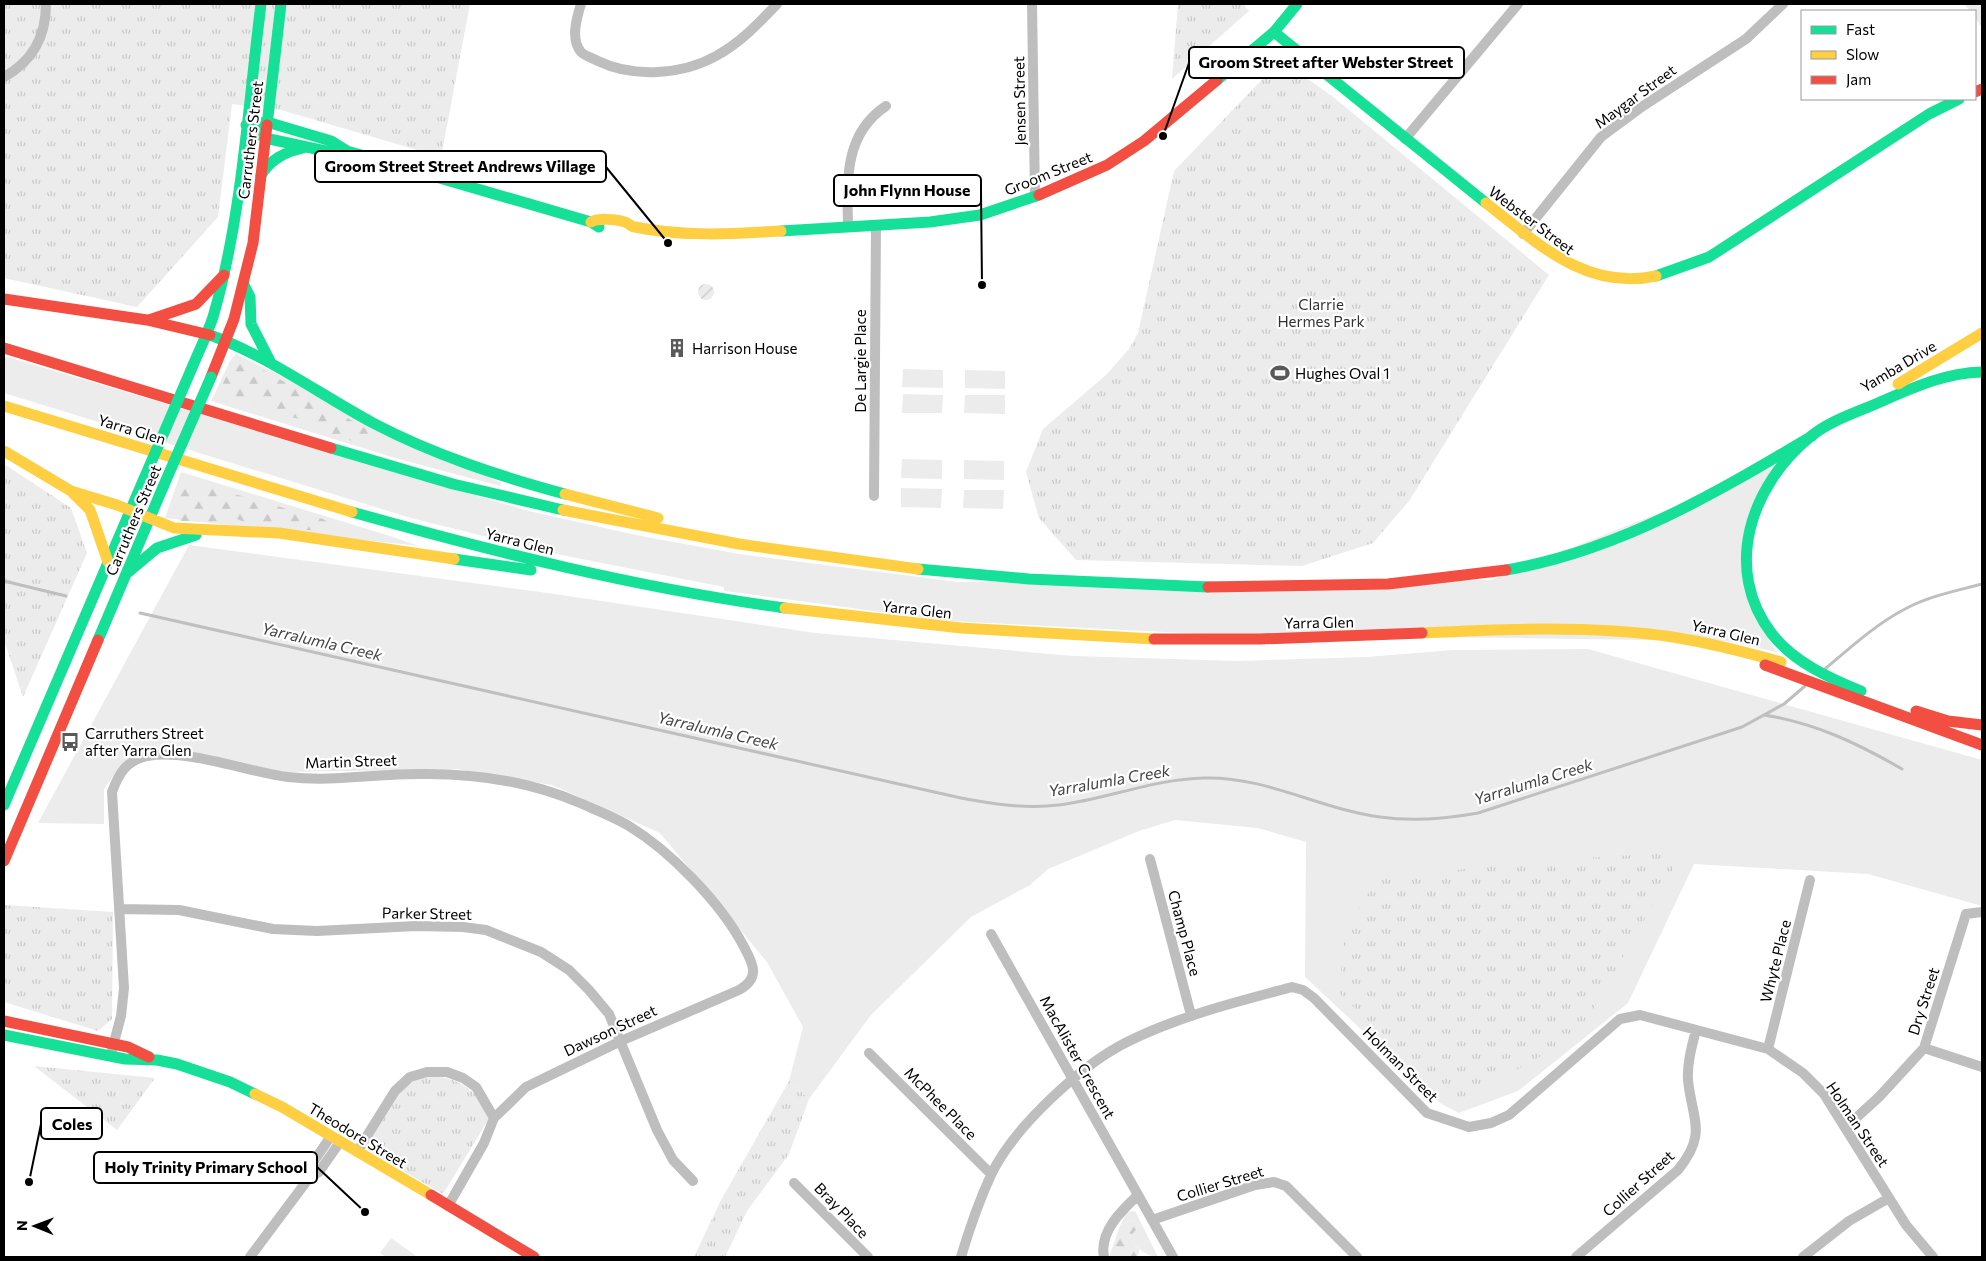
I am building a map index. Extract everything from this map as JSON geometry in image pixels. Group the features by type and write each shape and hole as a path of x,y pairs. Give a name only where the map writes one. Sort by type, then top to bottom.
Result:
{"main road":[{"name":"Carruthers Street","path":"4,805 206,334 224,275 246,125 261,4"},
{"name":"Carruthers Street","path":"4,861 148,519 211,377 244,285 253,243 281,4"},
{"name":"Groom Street","path":"246,125 267,122 331,141 347,151 553,213 591,222 596,227 624,231 632,228 689,234 736,233 876,226 980,215 1035,197 1107,165 1144,141 1274,32 1297,4"},
{"name":"Webster Street","path":"1274,32 1523,234 1571,267 1614,279 1661,276 1709,257 1929,114 1957,100"},
{"name":"Groom Street","path":"246,125 265,138 330,152 347,151"},
{"path":"261,176 266,165 294,150 307,147"},
{"path":"147,320 196,304 224,275"},
{"path":"244,285 250,297 251,324 271,363"},
{"path":"4,299 147,320 225,340 271,363 372,422 419,446 468,465 567,496 668,520 771,540 1081,583"},
{"name":"Yamba Drive","path":"1830,425 1982,333"},
{"path":"4,348 448,483 614,522 821,557 925,570 1081,583 1185,587 1343,584 1447,578 1524,566 1595,547 1659,522 1708,497 1830,425 1927,381 1953,374 1982,372"},
{"name":"Yarra Glen","path":"4,406 432,535 548,564 644,584 757,604 862,618 971,629 1075,636 1232,640 1589,629 1648,633 1714,644 1849,689"},
{"path":"1812,436 1781,465 1767,485 1751,518 1745,549 1748,584 1756,607 1773,635 1791,652 1819,672 1849,689 1982,745"},
{"path":"4,451 71,491 174,528 279,533 478,564 644,584"},
{"path":"71,491 90,510 108,562"},
{"path":"126,574 154,548 174,540 222,530"},
{"path":"1849,689 1936,718 1958,724 1982,726"},
{"name":"Theodore Street","path":"4,1021 128,1047 157,1060"},
{"name":"Theodore Street","path":"4,1035 110,1056 157,1060 177,1064 230,1082 282,1107 534,1257"}],"street":[{"path":"4,77 15,71 32,55 42,37 46,20 46,4"},
{"path":"581,4 576,21 576,41 581,52 604,64 644,72 690,67 715,57 742,40 777,4"},
{"name":"Jensen Street","path":"1032,4 1035,197"},
{"path":"1405,139 1518,4"},
{"name":"Maygar Street","path":"1523,234 1601,138 1643,106 1746,39 1783,4"},
{"path":"848,226 847,187 850,156 863,127 886,106"},
{"name":"De Largie Place","path":"874,496 876,226"},
{"name":"Martin Street","path":"110,1056 121,1016 124,988 112,792 119,774 132,760 149,756 204,759 286,776 323,780 416,774 464,774 541,789 579,803 629,826 686,872 715,903 739,938 753,965 753,975 749,984"},
{"name":"Champ Place","path":"1150,859 1191,1015"},
{"name":"Whyte Place","path":"1768,1049 1810,880"},
{"name":"Parker Street","path":"119,908 180,910 273,929 317,931 416,926 486,930 541,952 568,970 589,990 609,1014 657,1130 673,1160 693,1181"},
{"name":"Dry Street","path":"1845,1128 1879,1097 1924,1048 1966,914 1982,912"},
{"name":"MacAlister Crescent","path":"991,934 1172,1257"},
{"name":"Dawson Street","path":"448,1206 484,1143 494,1118 526,1086 621,1040 749,984"},
{"name":"Holman Street","path":"962,1257 992,1174 1016,1138 1042,1106 1101,1057 1127,1042 1191,1015 1292,987 1303,990 1314,998 1427,1113 1469,1127 1491,1123 1509,1115 1620,1019 1640,1015 1768,1049 1803,1073 1824,1094 1906,1225 1933,1257"},
{"name":"Collier Street","path":"1576,1257 1678,1170 1691,1154 1696,1139 1696,1114 1688,1079 1690,1052 1696,1030"},
{"path":"1924,1048 1982,1067"},
{"name":"McPhee Place","path":"869,1053 992,1174"},
{"path":"357,1152 395,1091 410,1077 427,1072 447,1072 463,1078 476,1087 494,1118"},
{"path":"250,1257 309,1178 319,1172 336,1139"},
{"name":"Collier Street","path":"1152,1220 1255,1186 1274,1182 1286,1186 1357,1257"},
{"name":"Bray Place","path":"794,1183 868,1257"},
{"path":"1104,1257 1102,1246 1111,1224 1138,1195"},
{"path":"1804,1257 1849,1221 1889,1198"}],"green space":[{"path":"4,4 470,4 441,157 281,110 232,104 218,217 137,307 4,278"},
{"path":"1178,4 1243,4 1249,11 1172,79"},
{"path":"1964,4 1982,4 1982,28 1976,19 1976,10 1969,10"},
{"name":"Clarrie Hermes Park","path":"1281,60 1332,96 1549,275 1409,501 1373,543 1302,566 1076,560 1039,518 1026,472 1043,429 1106,375 1129,349 1138,333 1174,171"},
{"path":"703,284 709,284 714,289 712,298 703,300 698,295 698,289"},
{"path":"236,354 501,483 500,486 395,458 211,401 230,361"},
{"path":"4,356 529,511 636,535 739,554 959,582 1491,580 1774,467 1743,539 1769,641 1777,652 1726,641 1205,634 948,621 724,591 724,587 561,555 411,518 4,393"},
{"path":"241,357 370,431 373,435 373,442 366,444 347,440 299,419 269,414 254,402 225,402 217,396 234,360"},
{"path":"903,369 943,370 943,388 902,387"},
{"path":"965,370 1005,371 1005,389 965,388"},
{"path":"903,394 943,395 942,413 902,413"},
{"path":"965,395 1005,395 1005,414 964,413"},
{"path":"902,459 942,460 942,479 901,478"},
{"path":"964,460 1004,461 1004,480 964,479"},
{"path":"4,464 71,508 87,553 23,697 4,640"},
{"path":"181,472 390,536 419,546 165,518"},
{"path":"186,484 213,488 323,519 328,522 327,532 249,524 230,516 215,522 181,521 175,516 177,487"},
{"path":"901,488 942,489 941,508 901,507"},
{"path":"964,490 1004,490 1003,509 963,508"},
{"path":"189,545 548,593 815,633 1073,656 1240,661 1367,657 1453,650 1588,649 1982,760 1982,906 1868,874 1694,864 1628,1003 1518,1091 1459,1113 1440,1103 1305,977 1306,842 1258,828 1175,820 1139,831 1048,869 1030,885 971,917 871,1015 809,1099 789,1081 803,1027 767,962 660,833 552,785 457,769 286,772 148,749 122,764 104,789 104,824 38,823"},
{"path":"1683,852 1579,1034 1456,1105 1339,993 1345,934 1376,879 1538,861"},
{"path":"4,905 113,912 112,1019 98,1031 4,1002"},
{"path":"34,1066 155,1078 117,1130"},
{"path":"428,1076 449,1079 465,1086 493,1112 443,1194 365,1149 400,1093 413,1081"},
{"path":"789,1081 809,1099 789,1154 747,1211 725,1257 694,1257 720,1202"},
{"path":"1135,1211 1158,1257 1146,1253 1129,1238 1139,1225 1131,1220 1120,1226 1127,1212"},
{"path":"1131,1220 1140,1225 1129,1238 1140,1250 1137,1257 1109,1257 1120,1226"},
{"path":"391,1238 416,1256 386,1257 380,1253"}],"waterway":[{"name":"Yarralumla Creek","path":"4,581 66,596"},
{"name":"Yarralumla Creek","path":"1825,669 1874,629 1914,604 1982,584"},
{"name":"Yarralumla Creek","path":"140,613 961,798 1021,806 1059,805 1149,785 1204,778 1249,782 1358,813 1393,819 1417,820 1466,815 1478,813 1742,727 1784,704 1805,686"},
{"path":"1764,715 1801,723 1835,735 1902,769"}],"traffic: fast":[{"path":"191,370 213,317 231,241 243,162 261,4"},
{"path":"267,125 281,4"},
{"path":"1217,80 1274,32 1297,4"},
{"path":"1274,32 1486,203"},
{"path":"1656,276 1709,257 1929,114 1957,100"},
{"path":"246,125 267,122 331,141 347,151 591,222 599,227"},
{"path":"258,133 265,138 330,152 347,151"},
{"path":"261,175 279,157 303,148"},
{"path":"781,231 930,222 980,215 1039,195"},
{"path":"244,285 250,297 251,324 271,363"},
{"path":"210,335 252,354 373,423 419,445 491,472 565,494"},
{"path":"143,481 191,370"},
{"path":"1861,691 1837,681 1801,661 1772,634 1757,609 1749,583 1746,556 1750,529 1759,503 1772,479 1789,457 1825,426 1928,382 1954,375 1982,372"},
{"path":"163,487 211,377"},
{"path":"1506,570 1588,549 1627,534 1703,498 1812,436"},
{"path":"331,448 453,484 563,510"},
{"path":"4,805 143,481"},
{"path":"98,640 163,487"},
{"path":"352,512 567,568 675,590 785,608"},
{"path":"126,574 157,548 196,535"},
{"path":"454,559 531,570"},
{"path":"918,569 1029,579 1208,587"},
{"path":"4,1035 125,1059 157,1060 177,1064 230,1082 255,1094"}],"traffic: slow":[{"path":"1486,203 1544,248 1585,270 1607,277 1631,279 1656,276"},
{"path":"591,222 602,219 617,220 634,227 689,233 727,234 781,231"},
{"path":"1898,384 1982,333"},
{"path":"4,406 352,512"},
{"path":"4,451 71,491 90,510 108,562"},
{"path":"71,491 117,505 174,528 279,533 454,559"},
{"path":"565,494 658,518"},
{"path":"563,510 739,544 918,569"},
{"path":"785,608 961,628 1154,639"},
{"path":"1422,633 1548,629 1642,633 1700,642 1781,662"},
{"path":"255,1094 282,1107 431,1195"}],"traffic: jam":[{"path":"1039,195 1107,165 1144,141 1217,80"},
{"path":"1976,92 1982,89"},
{"path":"211,377 234,319 253,243 267,125"},
{"path":"149,320 196,304 224,275"},
{"path":"4,299 147,320 210,335"},
{"path":"4,348 331,448"},
{"path":"1208,587 1388,584 1506,570"},
{"path":"1154,639 1260,639 1422,633"},
{"path":"4,861 98,640"},
{"path":"1765,665 1982,745"},
{"path":"1916,711 1948,721 1982,725"},
{"path":"4,1021 128,1047 149,1057"},
{"path":"431,1195 534,1257"}],"place":[{"name":"Groom Street after Webster Street","path":"1163,136"},
{"name":"Groom Street Street Andrews Village","path":"668,243"},
{"name":"John Flynn House","path":"982,285"},
{"name":"Harrison House","path":"677,348"},
{"name":"Hughes Oval 1","path":"1280,373"},
{"name":"Carruthers Street after Yarra Glen","path":"70,742"},
{"name":"Coles","path":"29,1182"},
{"name":"Holy Trinity Primary School","path":"365,1212"}]}
